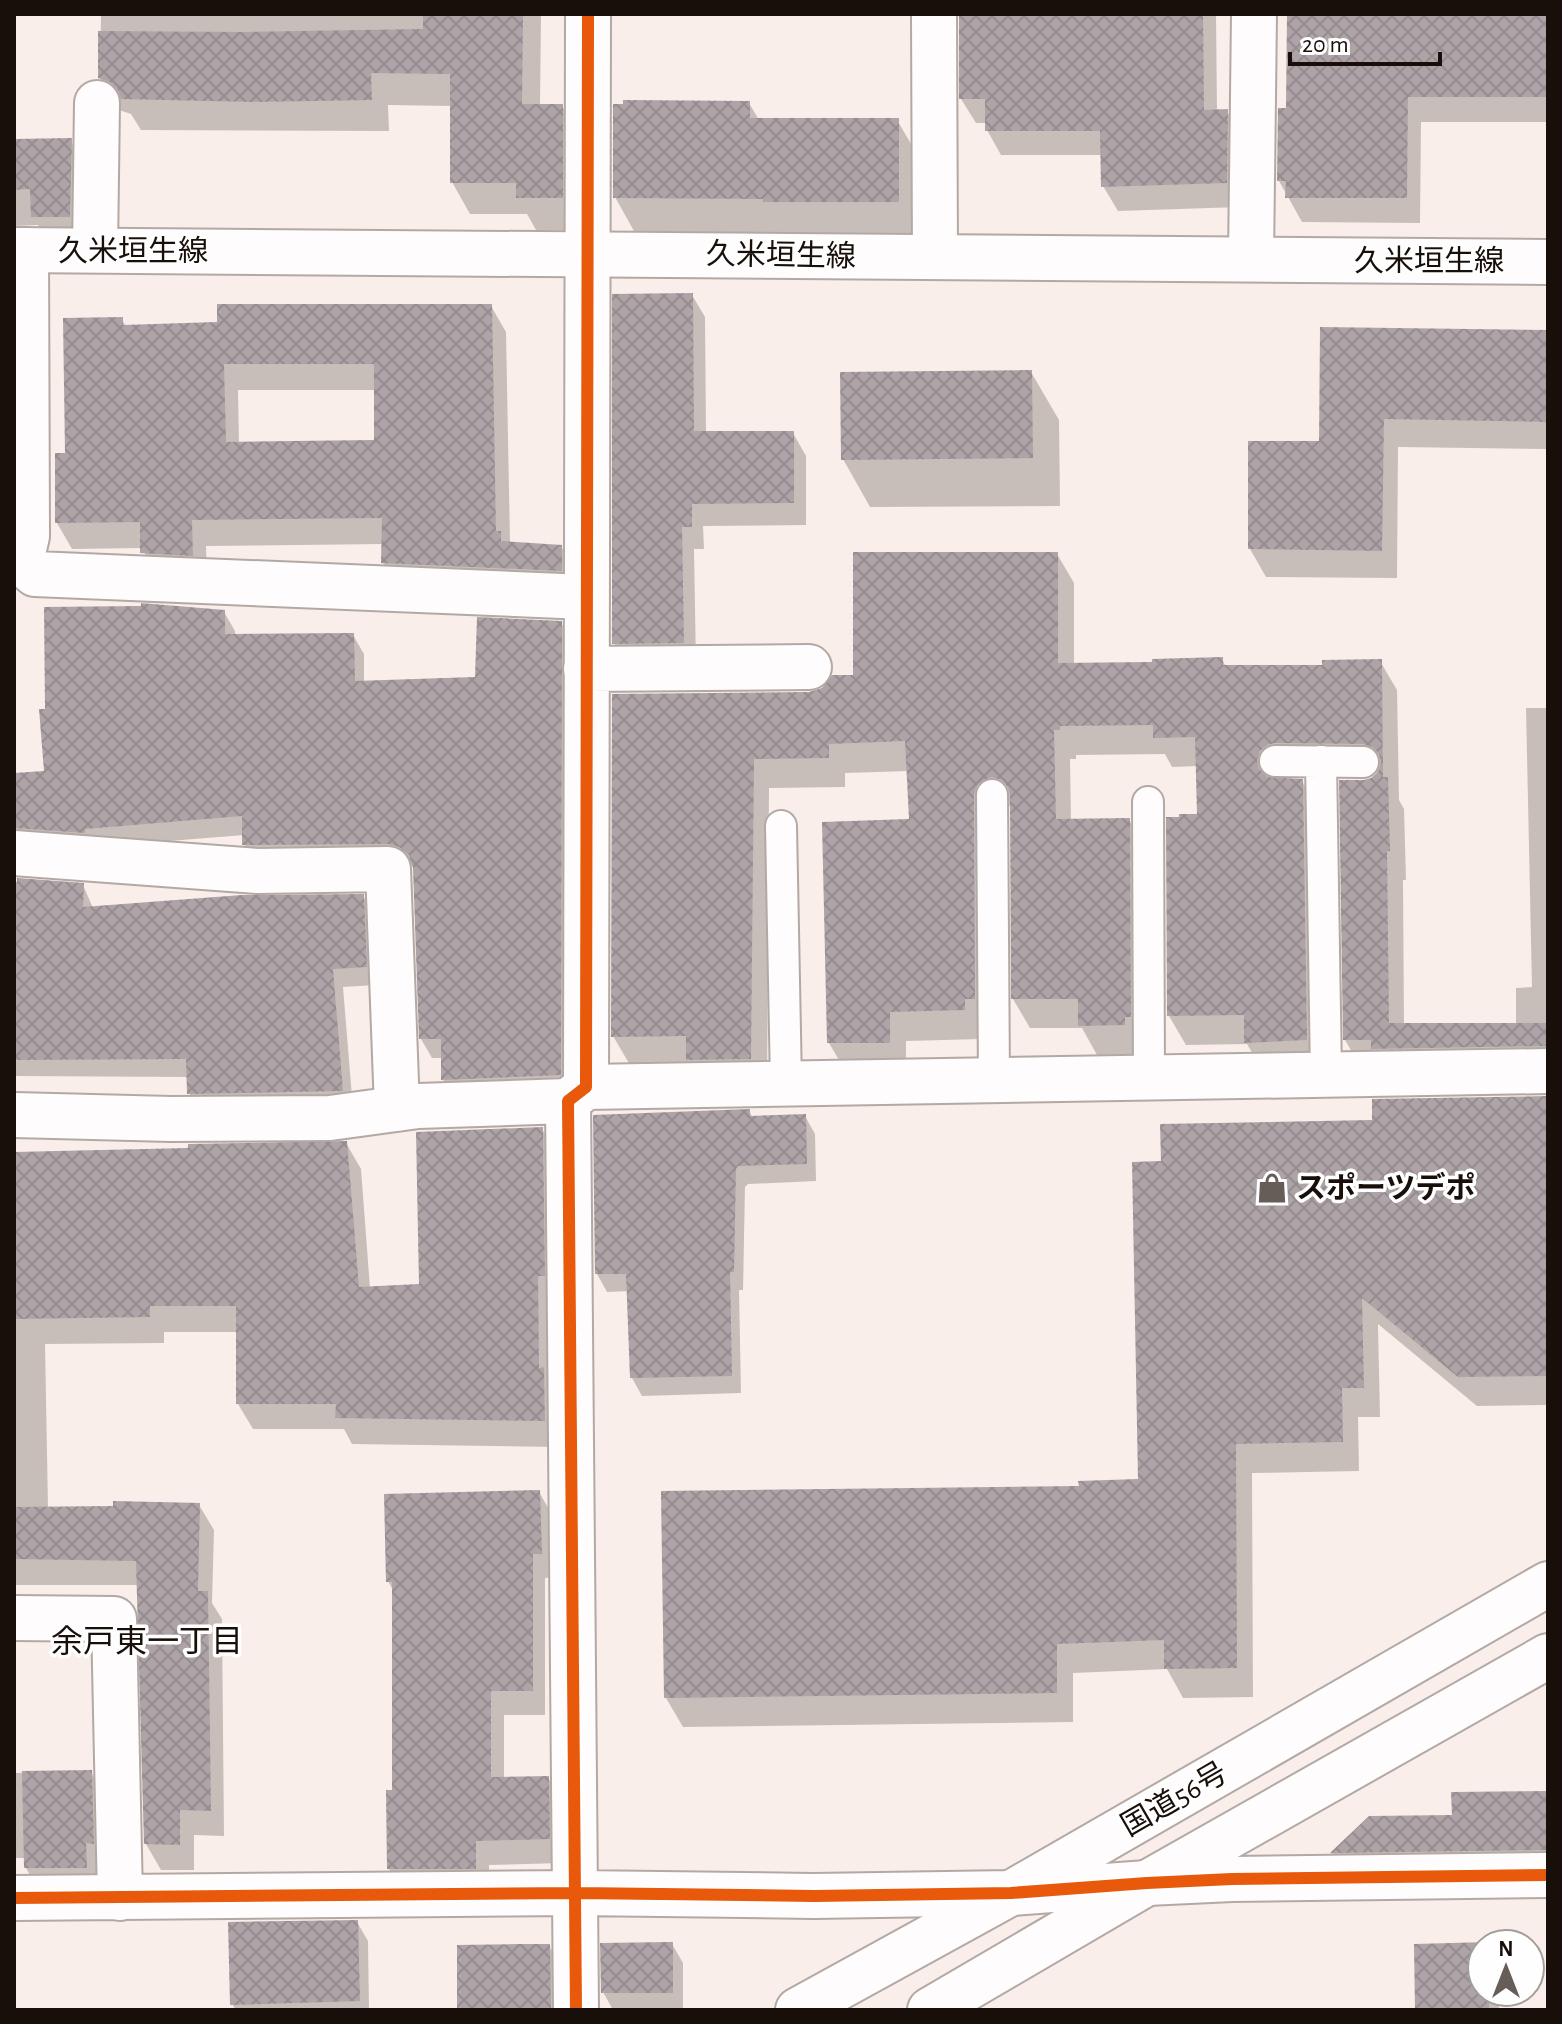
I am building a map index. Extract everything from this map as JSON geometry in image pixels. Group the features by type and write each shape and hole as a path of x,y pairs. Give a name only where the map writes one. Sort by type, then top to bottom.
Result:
{"main road":[{"path":"576,2010 577,1094 586,669 588,14"},
{"path":"934,14 935,256"},
{"path":"1251,259 1254,14"},
{"path":"95,250 97,103"},
{"path":"20,250 27,536 18,564 35,574 586,597"},
{"name":"久米垣生線","path":"20,250 1548,262"},
{"path":"586,669 809,667"},
{"path":"14,853 258,871 388,869 397,1109"},
{"path":"14,1115 171,1119 330,1118 397,1109 577,1094 786,1084 1548,1071"},
{"name":"国道56号","path":"798,2010 1011,1893 1548,1584"},
{"path":"14,1618 114,1619 120,1898"},
{"name":"国道56号","path":"930,2010 1548,1656"},
{"path":"14,1898 577,1893 814,1896 1011,1893 1147,1883 1548,1875"}],"lane":[{"path":"1275,761 1363,762"},
{"path":"1321,761 1326,1074"},
{"path":"992,795 994,1080"},
{"path":"1148,802 1149,1078"},
{"path":"781,826 786,1084"}],"building":[{"path":"423,14 523,14 522,104 563,104 563,198 516,198 516,183 450,183 450,74 371,73 372,100 254,102 121,99 110,82 98,78 98,31 423,29"},
{"path":"959,14 1203,14 1204,110 1228,109 1227,183 1101,187 1100,131 985,131 985,99 959,99"},
{"path":"1287,14 1548,14 1548,97 1408,97 1407,198 1285,198 1286,181 1277,181 1278,108 1286,108"},
{"path":"623,100 750,101 750,118 899,118 899,202 613,198 613,104 623,104"},
{"path":"72,138 70,217 31,217 30,189 14,190 14,139"},
{"path":"693,293 694,431 794,431 794,503 692,504 692,527 682,527 684,643 612,644 612,294"},
{"path":"217,304 492,304 496,531 501,531 501,541 562,545 562,571 381,563 382,518 192,520 193,556 140,553 140,522 55,523 55,453 65,453 63,318 123,317 123,325 217,322","holes":["224,364 374,364 374,440 226,442"]},
{"path":"1320,327 1548,330 1548,422 1384,419 1382,551 1248,549 1248,441 1319,441"},
{"path":"1032,370 1033,458 841,460 840,372"},
{"path":"853,552 1058,552 1058,663 1152,662 1152,659 1223,657 1223,665 1322,665 1322,660 1382,659 1383,777 1388,777 1390,851 1387,851 1389,1023 1548,1023 1548,1046 1371,1049 1371,1040 1343,1040 1339,780 1364,780 1378,772 1381,763 1379,754 1373,747 1363,744 1274,743 1260,751 1257,760 1259,769 1267,777 1303,779 1307,1040 1244,1043 1244,1015 1167,1016 1166,817 1197,814 1195,737 1153,738 1153,725 1060,726 1060,730 1054,730 1056,819 1130,818 1131,1017 1125,1017 1125,1025 1078,1026 1078,999 1011,999 1010,795 1002,780 991,777 977,785 974,795 975,999 965,999 965,1010 890,1012 890,1043 827,1043 822,822 909,819 905,741 829,744 829,758 754,759 751,1059 686,1060 686,1036 611,1037 612,694 809,692 822,688 832,675 853,675"},
{"path":"141,603 225,610 225,634 354,633 355,681 475,677 477,617 562,621 561,1075 441,1080 441,1039 419,1039 413,868 409,855 399,847 388,844 242,845 242,816 85,829 85,833 14,828 14,773 44,771 39,709 45,709 44,607 141,606"},
{"path":"17,878 84,883 83,907 242,895 364,894 367,967 333,969 343,1091 187,1094 186,1059 14,1060 14,882"},
{"path":"1548,1096 1548,1376 1458,1377 1362,1298 1364,1388 1342,1388 1343,1442 1236,1444 1237,1668 1164,1669 1164,1640 1057,1644 1057,1693 664,1698 661,1491 1079,1486 1078,1481 1138,1479 1132,1162 1161,1161 1160,1124 1372,1120 1372,1099"},
{"path":"750,1109 750,1116 806,1114 807,1164 738,1166 736,1169 734,1272 730,1272 732,1376 630,1378 626,1274 595,1274 593,1115"},
{"path":"543,1127 545,1276 538,1276 539,1368 544,1367 545,1421 335,1418 336,1404 236,1404 236,1306 150,1306 150,1317 14,1319 14,1152 347,1141 359,1287 419,1284 416,1132"},
{"path":"540,1490 542,1554 533,1554 533,1691 491,1691 491,1777 549,1776 550,1839 476,1841 476,1869 387,1869 386,1790 392,1790 392,1582 386,1582 384,1494"},
{"path":"113,1501 200,1503 198,1591 208,1591 211,1811 180,1810 180,1845 144,1844 136,1561 14,1559 14,1507 113,1506"},
{"path":"92,1770 94,1844 86,1843 87,1868 24,1868 22,1771"},
{"path":"1548,1791 1548,1850 1330,1853 1369,1816 1452,1815 1451,1792"},
{"path":"358,1920 360,2001 230,2005 228,1922"},
{"path":"673,1942 673,1993 601,1993 600,1943"},
{"path":"1466,1943 1466,2008 1489,2010 1415,2010 1414,1944"},
{"path":"550,1944 551,2010 457,2010 457,1945"}],"cycle path":[{"path":"576,2010 568,1101 586,1087 588,14"},
{"path":"14,1898 577,1893 814,1896 1011,1893 1232,1879 1548,1875"}],"place":[{"name":"スポーツデポ","path":"1272,1188"}],"district":[{"name":"余戸東一丁目","path":"147,1641"}]}
